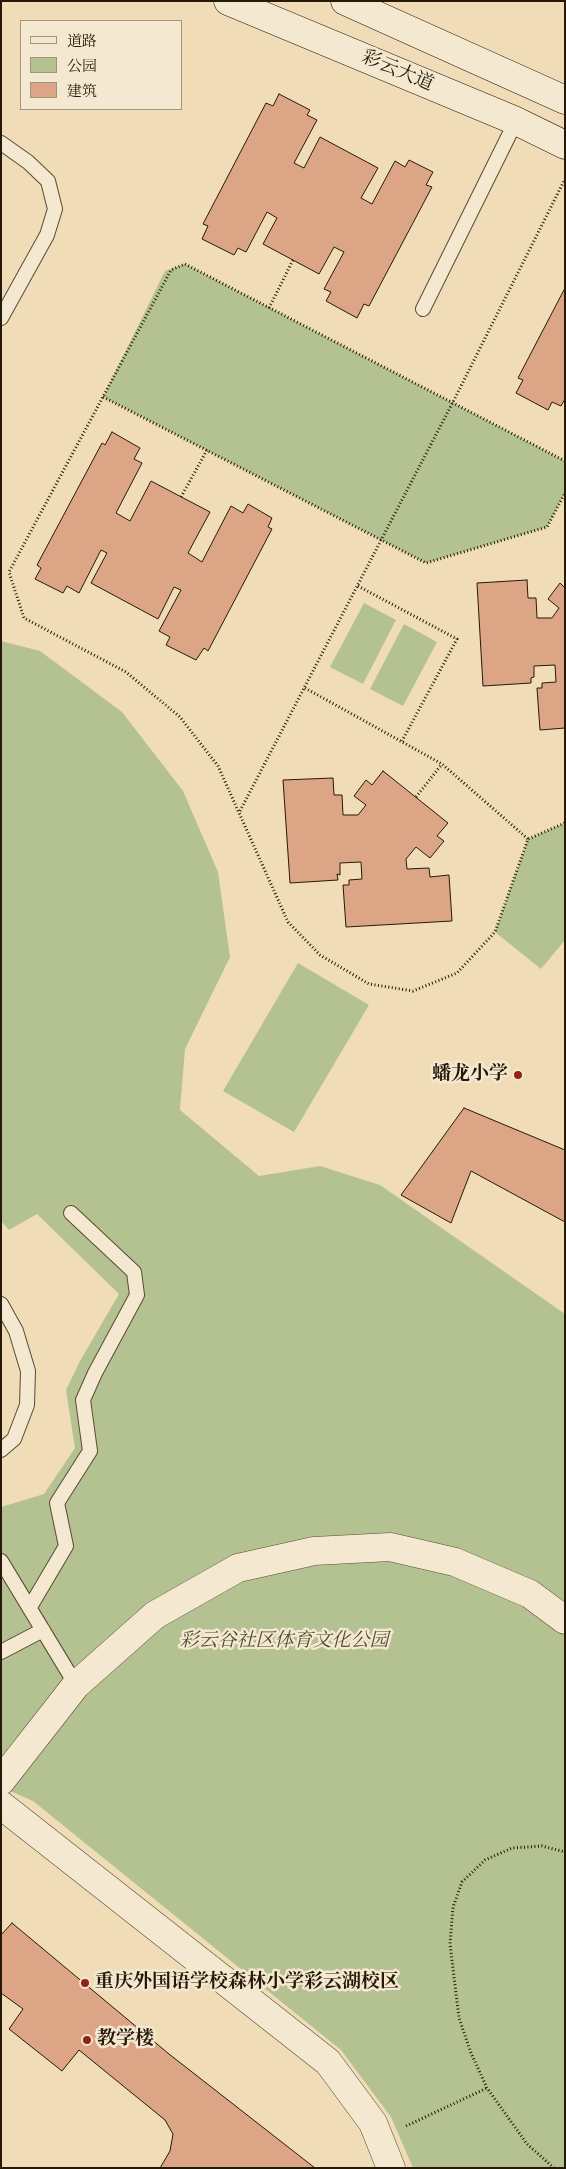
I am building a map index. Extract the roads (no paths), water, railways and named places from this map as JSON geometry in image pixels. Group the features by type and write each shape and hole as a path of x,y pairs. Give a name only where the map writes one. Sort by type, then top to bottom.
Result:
{"street":[{"name":"彩云大道","path":"228,1 516,121 565,145"},
{"path":"345,1 565,100"},
{"path":"1,1781 76,1685 155,1615 238,1568 314,1551 390,1547 455,1562 530,1594 565,1620"},
{"path":"1,1805 328,2062 373,2123 391,2168"}],"lane":[{"path":"423,309 516,121"},
{"path":"1,142 28,162 48,181 55,209 47,235 1,318"},
{"path":"30,1607 66,1546 57,1503 90,1451 84,1400 95,1373 137,1295 134,1272 71,1213"},
{"path":"1,1304 16,1331 28,1371 27,1405 14,1439 1,1450"},
{"path":"1,1561 76,1685"},
{"path":"1,1652 43,1630"}],"place":[{"name":"蟠龙小学","path":"518,1075"},
{"name":"重庆外国语学校森林小学彩云湖校区","path":"85,1983"},
{"name":"教学楼","path":"87,2040"}],"park label":[{"name":"彩云谷社区体育文化公园","path":"284,1642"}]}
